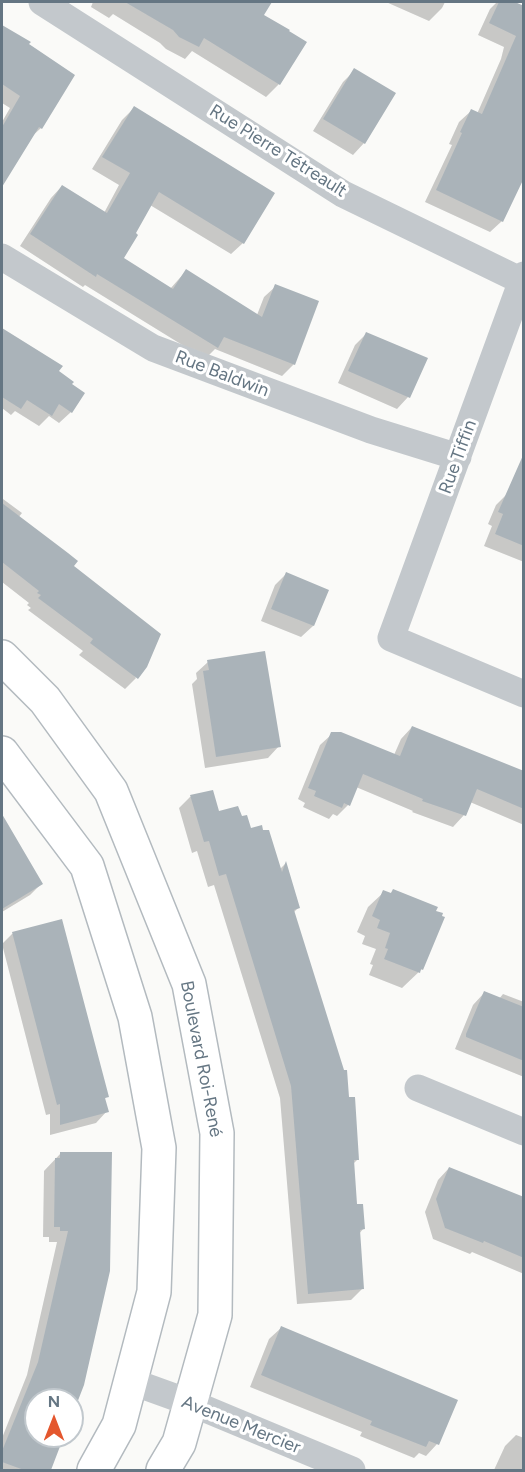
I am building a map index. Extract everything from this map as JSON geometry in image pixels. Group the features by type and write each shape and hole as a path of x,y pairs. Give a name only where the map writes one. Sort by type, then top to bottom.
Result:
{"street":[{"name":"Rue Pierre Tétreault","path":"42,2 344,194 523,280"},
{"name":"Rue Baldwin","path":"2,256 153,348 371,430 458,457"},
{"name":"Rue Tiffin","path":"523,280 391,638 524,694"},
{"name":"Boulevard Roi-René","path":"2,657 45,700 111,791 189,984 218,1133 215,1315 179,1443 163,1470"},
{"path":"2,753 87,867 135,1017 159,1148 154,1292 119,1425 94,1470"},
{"path":"418,1088 524,1132"},
{"name":"Avenue Mercier","path":"130,1382 191,1403 351,1470"}],"building":[{"path":"125,2 272,2 264,15 307,42 280,85 204,38 199,47 179,37 173,30"},
{"path":"499,2 515,2 524,6 524,178 503,222 436,190 471,109 482,114 516,36 489,23"},
{"path":"2,25 31,42 29,44 75,75 42,129 39,127 2,187 2,127 20,96 2,84"},
{"path":"354,68 396,93 365,144 323,119"},
{"path":"134,106 275,193 244,244 159,192 124,258 173,289 186,269 262,317 275,284 319,301 295,365 224,337 218,348 97,274 96,277 30,234 62,185 107,213 130,173 102,157"},
{"path":"2,328 63,366 59,371 85,393 72,413 59,404 52,416 27,400 21,409 2,397"},
{"path":"366,332 428,358 410,398 348,371"},
{"path":"524,453 524,546 495,534 503,514 498,512"},
{"path":"2,503 78,561 74,566 161,634 147,667 138,679 90,643 93,639 38,598 41,595 37,593 39,591 2,562"},
{"path":"286,572 329,590 314,626 271,609"},
{"path":"265,651 281,747 216,757 203,671 209,670 207,660"},
{"path":"412,726 524,771 524,809 477,789 466,816 422,801 423,799 363,774 350,806 344,803 342,808 314,796 316,791 308,788 331,732 341,732 400,756"},
{"path":"213,790 219,811 238,806 242,816 247,815 251,828 262,825 263,830 269,830 282,872 286,861 300,908 294,910 344,1070 347,1070 349,1097 355,1097 359,1160 354,1160 357,1204 363,1204 365,1229 360,1230 364,1289 308,1294 291,1086 226,874 219,876 209,841 204,842 190,795"},
{"path":"2,814 43,884 2,909"},
{"path":"393,889 438,907 436,911 443,913 442,916 445,917 420,973 384,959 390,933 377,928 380,920 372,916 383,890 391,893"},
{"path":"62,919 109,1097 105,1098 109,1112 60,1125 60,1104 57,1105 12,932"},
{"path":"484,991 524,1007 524,1061 466,1037"},
{"path":"60,1152 112,1152 110,1271 83,1388 27,1388 38,1362 68,1231 60,1231 60,1227 54,1227 55,1158 60,1158"},
{"path":"449,1167 524,1197 524,1258 445,1228 436,1199"},
{"path":"281,1326 458,1400 439,1445 429,1441 426,1447 370,1425 372,1421 261,1375"},
{"path":"24,1397 24,1448 59,1448 51,1470 24,1470 2,1462 2,1451"}]}
